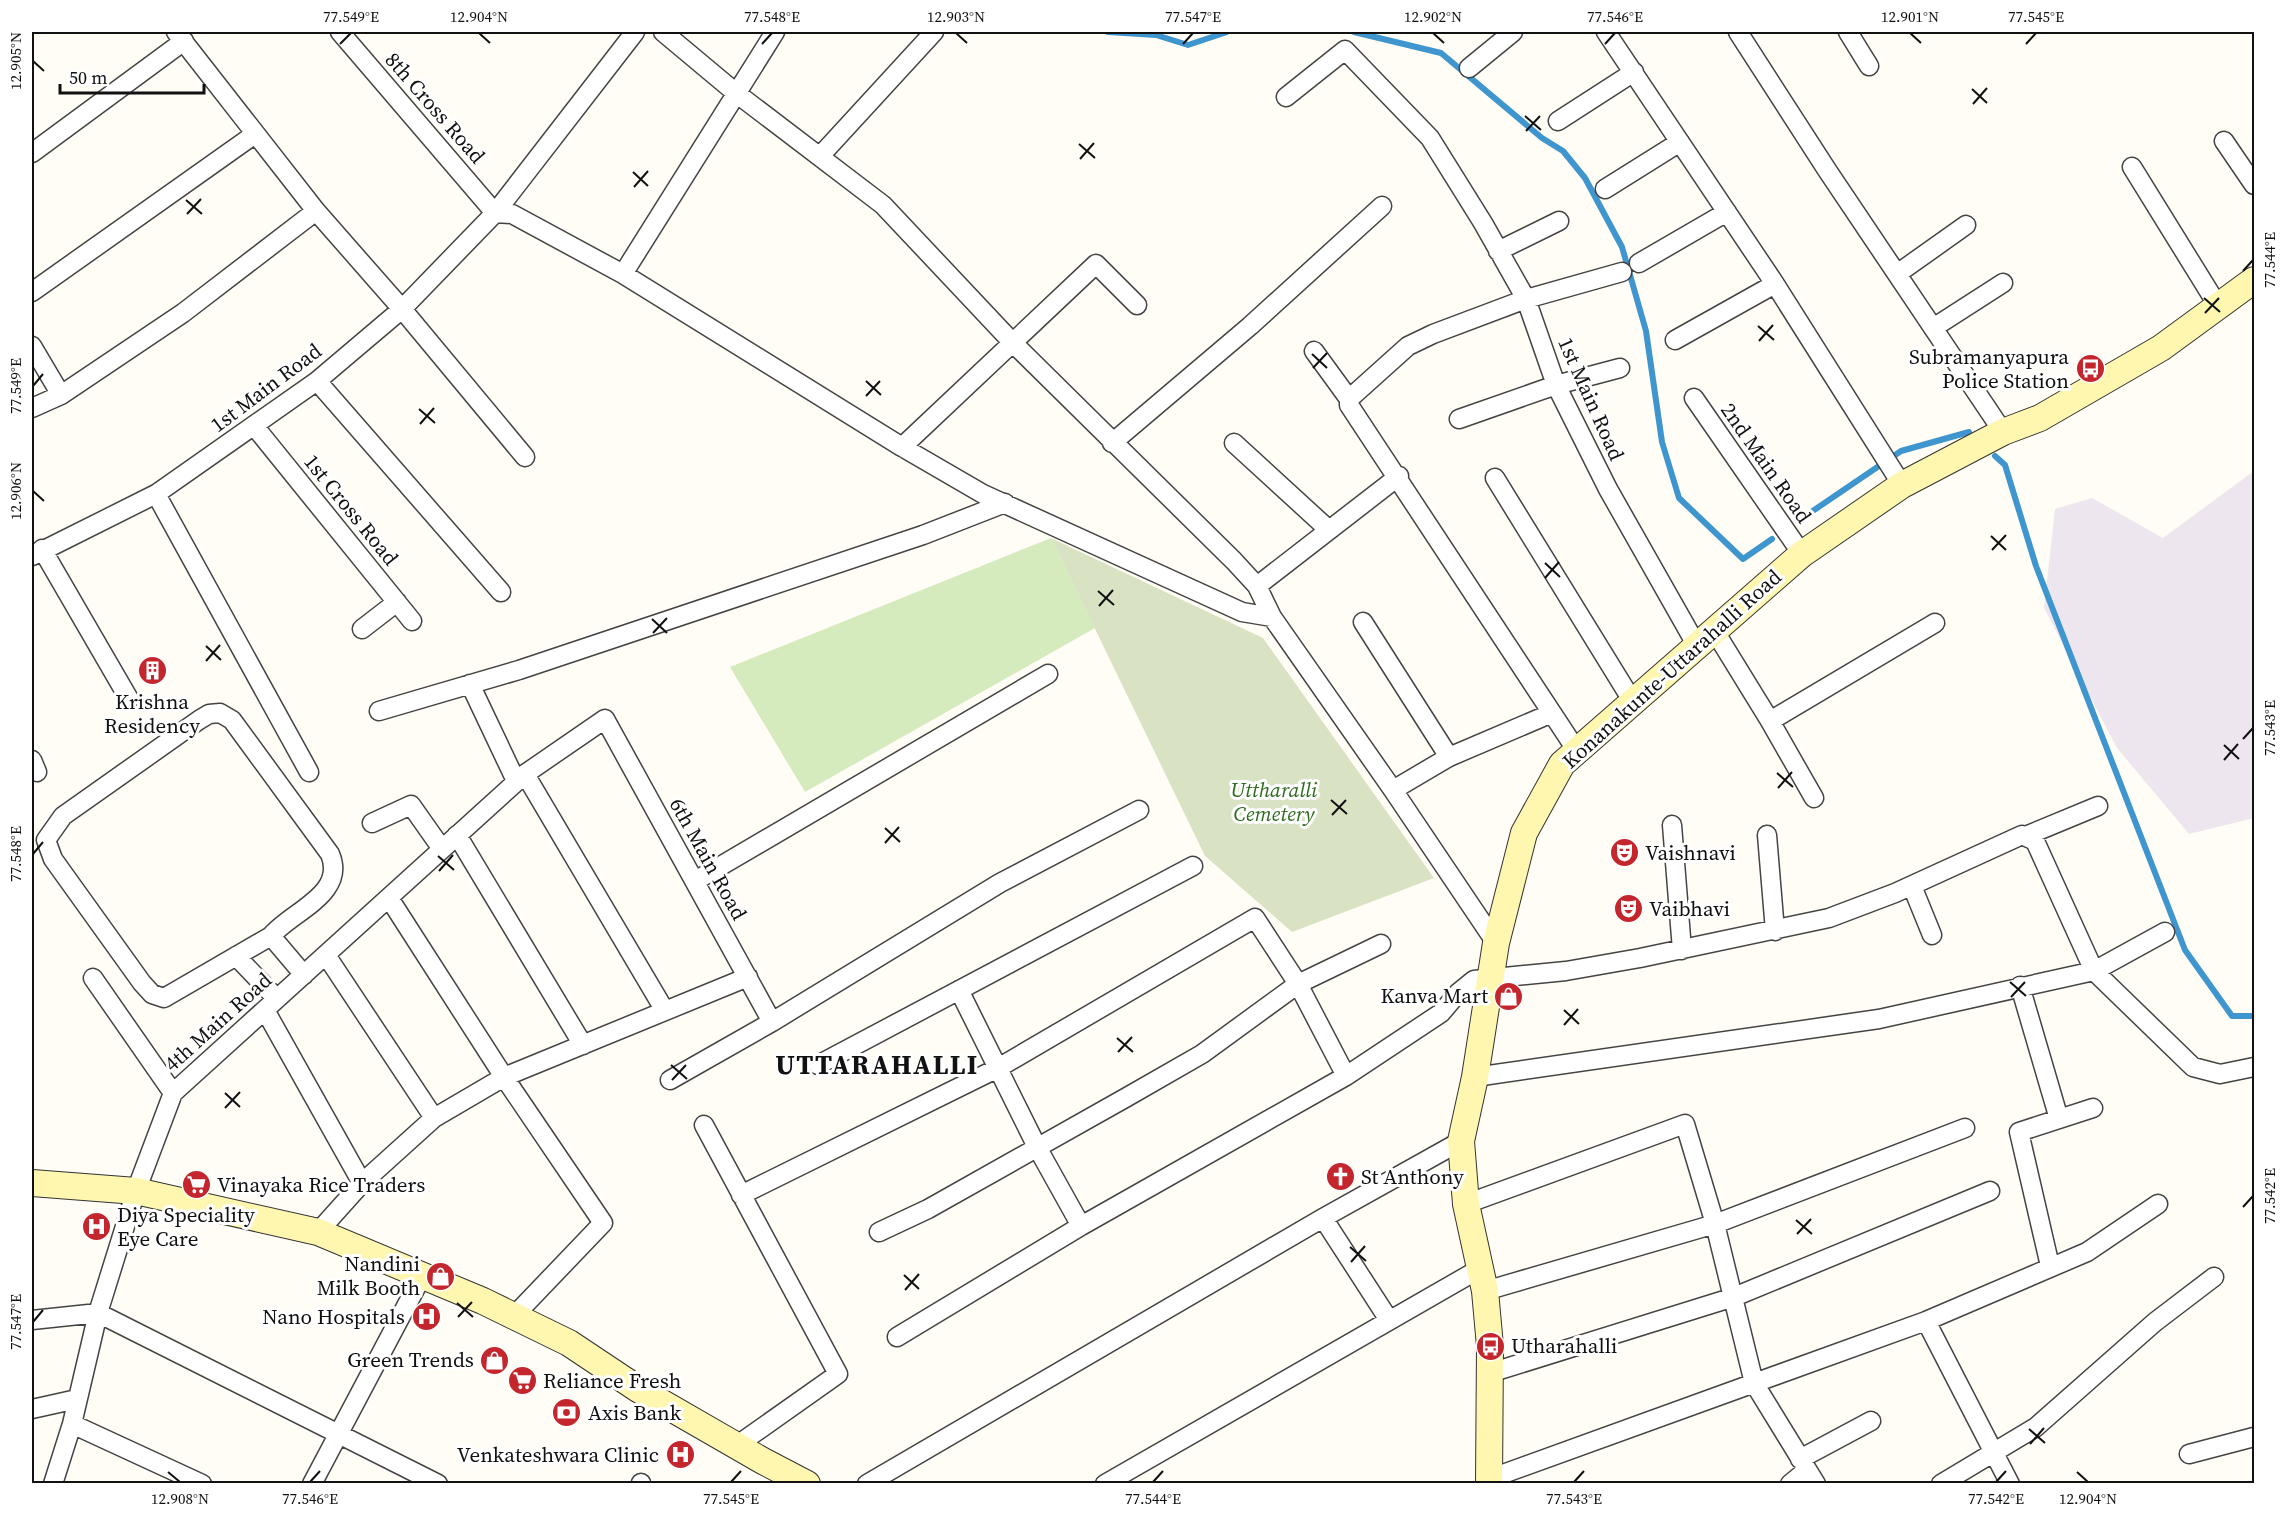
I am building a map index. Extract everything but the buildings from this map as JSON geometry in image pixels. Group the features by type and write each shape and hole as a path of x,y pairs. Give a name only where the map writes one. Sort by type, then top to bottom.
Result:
{"main road":[{"name":"Konanakunte-Uttarahalli Road","path":"1489,1481 1490,1373 1483,1280 1466,1204 1461,1141 1475,1077 1496,943 1524,833 1562,764 1802,554 1897,476 2040,418 2161,348 2254,280"},
{"path":"32,1183 136,1191 318,1232 514,1316 569,1343 638,1389 807,1484"}],"street":[{"name":"8th Cross Road","path":"340,32 495,213"},
{"name":"1st Main Road","path":"37,553 156,494 255,427 317,381 402,309 495,213 635,32"},
{"path":"663,32 736,93 821,155 883,205 1013,342 1257,586 1272,617 1496,943"},
{"path":"623,274 775,32"},
{"path":"821,155 934,32"},
{"path":"1469,68 1513,32"},
{"path":"1606,32 1775,284 1897,476"},
{"path":"1738,32 2003,432"},
{"path":"1848,32 1869,66"},
{"path":"32,153 180,36 315,211 402,309 525,457"},
{"name":"1st Main Road","path":"1286,97 1346,50 1430,138 1526,299 1556,385 1608,489 1706,638 1770,721 1814,798"},
{"path":"1558,121 1634,72"},
{"path":"32,292 255,134"},
{"path":"2224,141 2254,185"},
{"path":"1605,189 1680,142"},
{"path":"2132,166 2218,306"},
{"path":"1112,442 1250,326 1382,206"},
{"path":"32,408 61,395 183,313 315,211"},
{"path":"1639,263 1727,212"},
{"path":"495,213 512,214 623,274 902,447 983,494 1242,612 1272,617"},
{"path":"1498,251 1559,221"},
{"path":"1897,274 1966,225"},
{"path":"902,447 1096,264 1137,305"},
{"path":"1349,399 1408,346 1526,299 1622,272"},
{"path":"1933,328 2003,283"},
{"path":"1675,340 1775,284"},
{"path":"32,346 61,395"},
{"path":"1314,351 1349,399 1349,405 1399,476 1577,751"},
{"path":"1459,419 1556,385 1620,368"},
{"path":"317,381 501,592"},
{"name":"2nd Main Road","path":"1694,398 1802,554"},
{"name":"1st Cross Road","path":"255,427 412,621"},
{"path":"1234,443 1329,530"},
{"path":"1257,586 1399,476"},
{"path":"1495,478 1633,702"},
{"path":"156,494 309,772"},
{"path":"379,711 470,684 923,535 1005,503"},
{"path":"37,553 129,699"},
{"path":"363,629 397,602"},
{"path":"1364,622 1449,757"},
{"path":"1770,721 1935,623"},
{"path":"695,881 1047,674"},
{"path":"470,684 521,778 665,1011"},
{"path":"220,713 232,720 330,854 334,865 333,878 324,893 279,927 271,936 236,957 204,973 164,998 152,994 53,860 46,840 63,816 209,714 220,713"},
{"path":"1393,790 1449,757 1552,713"},
{"name":"6th Main Road","path":"605,719 772,1022"},
{"name":"4th Main Road","path":"53,1484 72,1424 98,1313 136,1191 173,1094 521,778 605,719"},
{"path":"372,823 411,806 442,849"},
{"path":"897,1337 1080,1226 1346,1076 1441,1013 1458,993 1474,980 1566,971 1682,950 1829,918 1912,886 2017,837 2028,836 2098,806"},
{"path":"670,1080 772,1022 951,911 1139,810"},
{"path":"1672,825 1682,950"},
{"path":"458,835 583,1045"},
{"path":"1767,835 1775,931"},
{"path":"2028,836 2035,841 2094,971 2193,1067 2220,1074 2254,1066"},
{"path":"818,1065 1193,866"},
{"path":"1912,886 1932,935"},
{"path":"389,897 504,1077 603,1223 514,1316"},
{"path":"741,1195 998,1068 1255,918 1298,984 1346,1076"},
{"path":"1475,1077 1879,1019 2094,971 2165,932"},
{"path":"271,936 304,975"},
{"path":"879,1232 928,1209 1202,1054 1298,984 1381,944"},
{"path":"326,954 434,1118"},
{"path":"236,957 271,1004 362,1183"},
{"path":"318,1232 362,1183 434,1118 504,1077 748,977"},
{"path":"93,978 173,1094"},
{"path":"2020,987 2059,1119"},
{"path":"959,990 1037,1147 1080,1226"},
{"path":"2050,1266 2019,1132 2093,1108"},
{"path":"1466,1204 1685,1124 1715,1224 1754,1383 1808,1471"},
{"path":"704,1125 838,1374 736,1446"},
{"path":"1105,1484 1389,1320 1483,1280 1715,1224 1965,1128"},
{"path":"867,1484 1323,1218 1461,1141"},
{"path":"1490,1373 1734,1297 1990,1191"},
{"path":"1489,1481 1926,1321 2087,1252 2158,1204"},
{"path":"1323,1218 1389,1320"},
{"path":"1941,1484 2037,1427 2155,1322 2214,1277"},
{"path":"312,1484 421,1278"},
{"path":"32,1320 98,1313 438,1484"},
{"path":"1926,1321 2010,1484"},
{"path":"32,1409 78,1399"},
{"path":"1790,1484 1871,1421"},
{"path":"72,1424 202,1484"},
{"path":"2189,1454 2254,1437"}],"shaded area":[{"path":"2254,471 2254,818 2189,834 2117,748 2044,608 2055,509 2092,498 2163,538"}],"green space":[{"path":"1051,538 1095,628 805,792 730,667"},
{"name":"Uttharalli Cemetery","path":"1051,538 1263,638 1434,878 1292,932 1205,856"}],"waterway":[{"path":"1108,32 1156,35 1188,45 1227,32"},
{"path":"1354,32 1441,53 1542,138 1563,151 1585,178 1622,247 1646,331 1662,442 1679,498 1743,559 1772,539"},
{"path":"1798,521 1901,451 1969,432"},
{"path":"1995,456 2005,465 2036,566 2185,950 2232,1016 2254,1016"}],"place":[{"name":"Subramanyapura Police Station","path":"2090,369"},
{"name":"Krishna Residency","path":"152,671"},
{"name":"Vaishnavi","path":"1624,853"},
{"name":"Vaibhavi","path":"1628,909"},
{"name":"Kanva Mart","path":"1509,996"},
{"name":"St Anthony","path":"1340,1177"},
{"name":"Vinayaka Rice Traders","path":"196,1185"},
{"name":"Diya Speciality Eye Care","path":"96,1227"},
{"name":"Nandini Milk Booth","path":"441,1276"},
{"name":"Nano Hospitals","path":"426,1317"},
{"name":"Utharahalli","path":"1490,1346"},
{"name":"Green Trends","path":"495,1360"},
{"name":"Reliance Fresh","path":"522,1381"},
{"name":"Axis Bank","path":"567,1413"},
{"name":"Venkateshwara Clinic","path":"680,1455"}],"district":[{"name":"UTTARAHALLI","path":"877,1065"}]}
